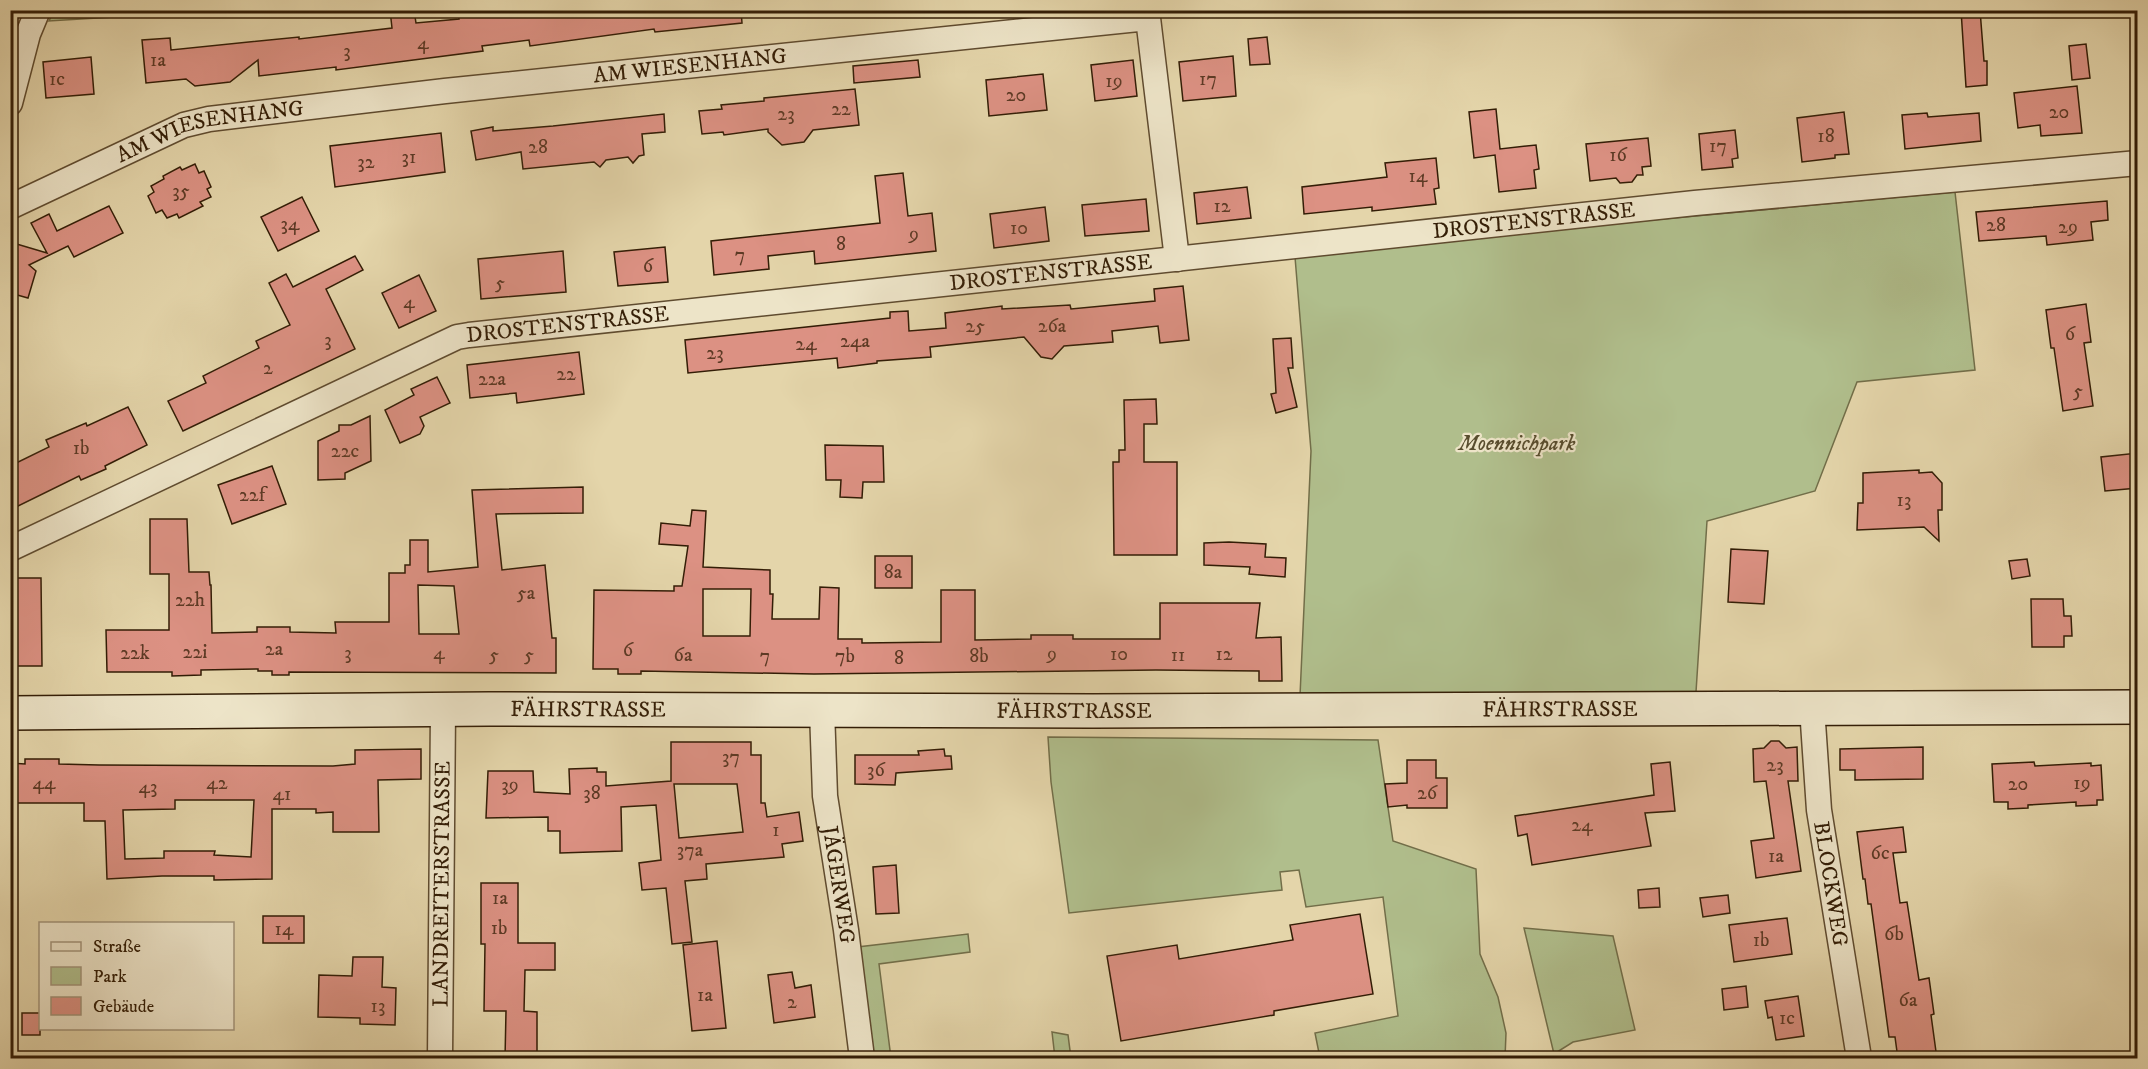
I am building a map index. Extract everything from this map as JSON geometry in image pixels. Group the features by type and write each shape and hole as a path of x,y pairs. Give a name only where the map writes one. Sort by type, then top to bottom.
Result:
{"street":[{"path":"10,103 28,34 38,10"},
{"name":"AM WIESENHANG","path":"10,207 184,125 209,119 445,91 1148,18 1177,259"},
{"name":"DROSTENSTRASSE","path":"10,549 457,338 1695,203 2138,163"},
{"name":"FÄHRSTRASSE","path":"10,713 2138,707"},
{"name":"BLOCKWEG","path":"1812,708 1819,810 1859,1059"},
{"name":"LANDREITERSTRASSE","path":"440,1059 443,710"},
{"name":"JÄGERWEG","path":"822,710 825,796 846,930 862,1059"}],"green space":[{"path":"54,10 120,11 114,17 49,21"},
{"name":"Moennichpark","path":"1955,192 1975,370 1857,382 1815,491 1707,521 1696,692 1300,696 1311,451 1295,257 1652,220"},
{"path":"1048,737 1378,740 1393,841 1476,869 1480,954 1498,997 1506,1033 1505,1058 1320,1058 1315,1033 1398,1016 1383,897 1306,907 1299,870 1280,872 1282,890 1069,913 1051,782"},
{"path":"1524,928 1613,936 1635,1030 1573,1042 1554,1054"},
{"path":"968,934 970,952 879,964 891,1058 862,1058 849,948"},
{"path":"1052,1032 1068,1035 1071,1058 1055,1058"}],"building":[{"path":"390,10 414,10 416,23 459,19 458,10 741,10 742,23 655,32 654,29 530,46 529,40 482,46 483,51 336,70 336,67 259,76 258,60 230,82 195,86 186,79 146,83 142,40 170,38 171,50 392,28"},
{"path":"1961,10 1980,10 1984,61 1987,61 1987,85 1966,87"},
{"path":"1267,37 1270,64 1250,65 1248,39"},
{"path":"2086,44 2090,78 2072,80 2069,46"},
{"path":"1233,56 1236,96 1183,101 1179,62"},
{"path":"91,57 94,94 46,98 43,62"},
{"path":"918,60 920,77 854,83 853,66"},
{"path":"1133,60 1137,96 1095,101 1091,65"},
{"path":"1043,74 1047,110 989,116 986,80"},
{"path":"2077,86 2082,133 2041,136 2040,125 2018,128 2014,93"},
{"path":"855,89 859,125 813,130 804,142 782,145 768,132 768,129 724,135 723,132 702,134 699,111 722,109 721,105 764,101 764,98"},
{"path":"1496,109 1500,149 1536,145 1539,169 1534,170 1536,188 1499,192 1495,155 1474,158 1469,112"},
{"path":"1844,112 1849,154 1802,162 1797,118"},
{"path":"1927,113 1928,117 1979,113 1981,141 1905,149 1902,115"},
{"path":"664,114 665,132 642,134 644,155 639,156 633,163 628,157 606,160 600,167 594,162 523,169 521,152 476,160 471,131 493,127 493,131 553,126"},
{"path":"1735,130 1738,158 1732,159 1733,167 1702,170 1699,134"},
{"path":"441,133 445,172 335,187 330,146"},
{"path":"1648,138 1651,166 1642,167 1643,175 1637,175 1632,182 1620,183 1616,178 1590,181 1586,144"},
{"path":"1436,158 1439,188 1434,189 1436,204 1372,211 1372,207 1304,214 1302,187 1387,177 1385,163"},
{"path":"195,164 199,173 204,171 211,187 207,189 211,197 200,202 203,206 179,218 177,214 167,218 162,210 156,213 148,196 154,192 151,186 180,167 182,170"},
{"path":"903,173 908,216 932,213 936,251 815,264 814,251 768,256 769,269 714,275 711,241 880,223 875,176"},
{"path":"1247,187 1251,218 1197,224 1194,193"},
{"path":"302,197 319,231 278,251 261,217"},
{"path":"1146,199 1149,231 1085,236 1082,205"},
{"path":"2107,201 2108,220 2091,222 2093,240 2047,245 2046,236 1979,241 1976,212"},
{"path":"109,206 123,233 74,257 68,246 29,265 36,271 28,298 10,293 10,242 47,253 31,223 49,214 57,231"},
{"path":"1045,207 1049,241 994,248 990,214"},
{"path":"665,247 668,282 618,286 614,252"},
{"path":"563,251 566,292 481,299 478,259"},
{"path":"355,256 363,270 326,289 355,349 183,431 168,401 206,383 203,376 259,348 256,341 290,325 269,283 286,274 293,287"},
{"path":"419,275 436,311 399,328 382,293"},
{"path":"1183,286 1189,340 1160,343 1158,326 1112,331 1113,342 1064,346 1052,359 1041,357 1024,337 930,347 931,357 877,361 877,363 838,368 837,358 688,373 685,340 890,318 890,312 908,311 909,331 946,328 945,313 1002,306 1002,309 1070,305 1071,309 1155,301 1154,289"},
{"path":"2086,304 2091,342 2084,343 2093,406 2063,411 2046,310"},
{"path":"1291,338 1293,368 1288,368 1297,407 1276,413 1271,394 1276,393 1273,339"},
{"path":"579,352 584,394 517,403 516,393 470,398 467,365"},
{"path":"437,377 450,403 420,417 424,426 420,434 400,443 385,410 414,395 411,389"},
{"path":"1156,399 1157,424 1144,424 1144,462 1177,462 1177,555 1114,555 1113,462 1119,462 1119,450 1125,450 1124,400"},
{"path":"128,407 147,445 105,466 106,469 81,480 79,476 10,510 10,466 49,447 46,440 86,423 87,426"},
{"path":"370,416 371,461 345,473 345,479 318,480 318,441 339,431 339,425 351,425"},
{"path":"825,445 883,446 884,482 863,482 862,498 840,497 841,480 826,480"},
{"path":"2138,453 2138,488 2105,491 2101,457"},
{"path":"272,466 286,504 232,524 218,485"},
{"path":"1919,470 1919,473 1932,472 1942,483 1942,510 1938,510 1939,541 1924,527 1857,530 1858,503 1863,503 1863,473"},
{"path":"583,487 583,513 496,514 502,570 545,565 552,638 556,638 556,673 289,672 289,675 272,675 272,671 258,671 258,669 201,670 201,675 172,676 172,672 107,672 106,630 169,630 169,574 150,574 150,519 187,519 189,572 209,572 212,633 257,632 257,627 290,627 290,632 336,633 335,622 389,622 389,573 405,573 405,565 410,565 410,540 428,540 428,572 478,567 472,490","holes":["418,585 454,586 459,634 419,634"]},
{"path":"692,510 706,511 703,567 770,570 770,594 773,594 772,619 819,619 820,587 839,588 838,639 862,639 862,643 941,642 941,590 975,590 975,640 1031,639 1031,635 1073,635 1073,639 1160,639 1160,603 1260,603 1256,638 1281,637 1282,681 1259,681 1259,671 814,674 641,671 641,674 618,674 618,669 593,669 594,590 674,591 674,586 682,586 688,546 659,544 661,523 690,526","holes":["703,589 751,589 750,636 703,636"]},
{"path":"1204,543 1266,544 1265,557 1286,558 1285,577 1249,574 1250,567 1204,565"},
{"path":"1731,549 1768,551 1764,604 1728,602"},
{"path":"875,556 912,556 912,588 875,588"},
{"path":"2027,559 2030,576 2012,579 2009,561"},
{"path":"10,578 41,578 42,666 10,666"},
{"path":"2031,599 2063,599 2064,616 2071,616 2072,636 2064,636 2064,647 2032,647"},
{"path":"1771,741 1779,741 1786,748 1797,747 1798,781 1788,781 1801,871 1756,878 1751,841 1774,838 1766,781 1754,782 1753,749 1764,748"},
{"path":"671,742 751,742 751,755 761,755 761,803 765,803 767,817 799,812 803,841 782,844 784,857 706,864 707,879 685,881 692,942 672,944 666,888 642,890 639,863 661,860 656,805 621,807 622,851 560,853 560,831 548,831 548,817 486,818 488,771 533,771 534,792 570,794 569,769 597,768 597,772 606,772 606,786 671,781","holes":["674,784 737,784 743,832 679,838"]},
{"path":"1923,747 1923,779 1855,780 1855,770 1840,770 1840,749"},
{"path":"421,749 421,779 378,780 379,832 333,832 333,812 316,813 316,809 272,809 272,879 214,880 214,876 162,876 107,879 105,821 84,821 84,803 10,803 10,763 25,764 25,759 59,759 59,764 99,765 333,766 355,764 355,750","holes":["175,800 254,800 251,857 214,855 215,851 164,851 164,858 125,859 123,810 175,809"]},
{"path":"944,749 945,756 951,756 952,769 896,773 895,785 855,784 855,755 919,755 918,751"},
{"path":"1407,760 1436,760 1436,778 1447,778 1447,808 1407,808 1407,805 1388,807 1385,784 1407,783"},
{"path":"1670,762 1675,811 1645,813 1651,846 1532,865 1527,834 1518,836 1515,816 1654,795 1651,764"},
{"path":"2034,762 2035,766 2091,763 2091,766 2101,765 2103,800 2097,800 2097,805 2076,806 2076,802 2028,805 2028,808 2008,809 2008,802 1994,802 1992,764"},
{"path":"1903,827 1906,852 1893,853 1900,903 1907,902 1919,980 1929,978 1937,1059 1898,1059 1895,1037 1889,1037 1871,904 1868,904 1865,879 1863,879 1857,832"},
{"path":"896,865 899,913 876,914 873,867"},
{"path":"481,883 518,883 518,943 555,943 555,970 525,970 524,1011 537,1012 537,1059 505,1059 506,1011 484,1011 485,944 481,944"},
{"path":"1659,888 1660,907 1639,908 1638,890"},
{"path":"1728,895 1730,913 1703,917 1700,898"},
{"path":"1360,914 1373,994 1274,1011 1274,1015 1121,1041 1107,956 1177,945 1179,959 1293,940 1290,925"},
{"path":"263,916 304,916 304,943 263,943"},
{"path":"1787,918 1792,954 1734,962 1729,925"},
{"path":"717,941 726,1028 692,1031 683,945"},
{"path":"353,957 383,957 382,987 396,988 395,1025 360,1024 360,1018 318,1017 319,975 352,976"},
{"path":"792,972 795,988 811,985 815,1017 774,1023 768,975"},
{"path":"1746,986 1748,1007 1724,1010 1722,989"},
{"path":"1798,996 1804,1036 1776,1040 1772,1017 1768,1018 1765,1001"},
{"path":"22,1013 39,1013 40,1035 22,1035"}]}
